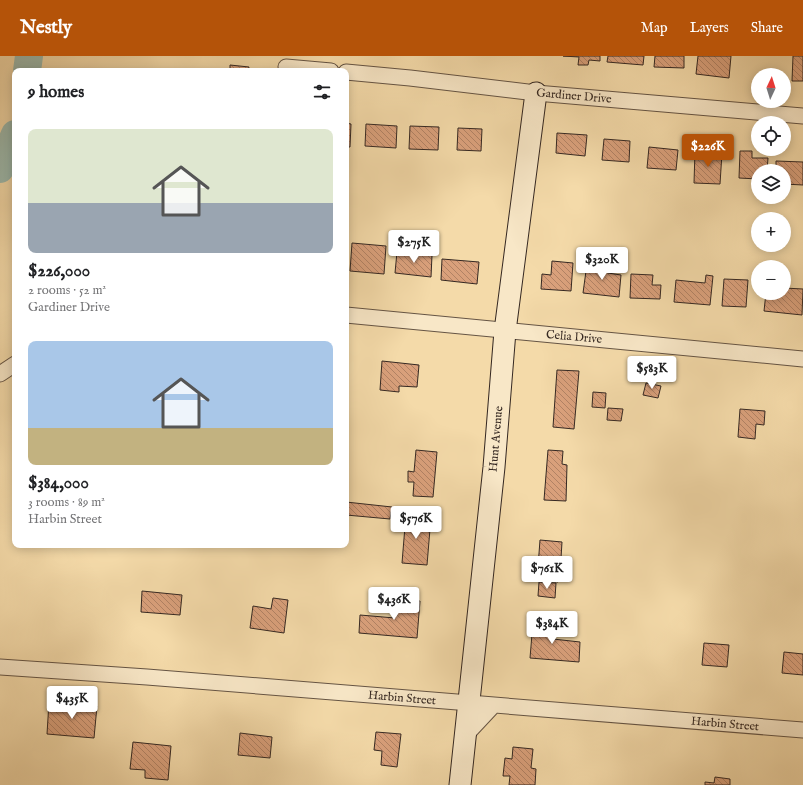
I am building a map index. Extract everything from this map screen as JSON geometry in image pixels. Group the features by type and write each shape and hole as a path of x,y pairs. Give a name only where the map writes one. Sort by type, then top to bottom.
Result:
{"street":[{"path":"286,67 297,68"},
{"name":"Gardiner Drive","path":"349,72 536,93 803,116"},
{"name":"Hunt Avenue","path":"460,785 494,467 505,331 536,93"},
{"name":"Celia Drive","path":"349,315 803,359"},
{"path":"0,374 12,366"},
{"name":"Harbin Street","path":"0,667 803,730"},
{"path":"465,736 494,706"}],"building":[{"path":"563,56 600,56 600,61 589,60 588,65 578,65 579,57"},
{"path":"608,56 644,56 643,65 607,62"},
{"path":"655,56 684,56 684,68 654,67"},
{"path":"698,56 731,56 729,78 696,74"},
{"path":"793,56 803,56 803,81 792,81"},
{"path":"230,65 249,67 249,68 230,68"},
{"path":"349,124 351,124 349,147"},
{"path":"366,124 397,126 396,148 365,146"},
{"path":"410,126 439,127 438,150 409,149"},
{"path":"458,128 482,129 481,151 457,150"},
{"path":"557,133 587,135 585,156 556,153"},
{"path":"604,139 630,141 629,162 602,160"},
{"path":"649,147 678,150 676,170 647,168"},
{"path":"695,151 722,153 720,184 694,183"},
{"path":"740,151 751,151 752,158 768,158 768,164 751,164 751,179 739,178"},
{"path":"776,161 803,162 803,185 791,184 791,164 776,164"},
{"path":"352,243 386,246 384,274 350,271"},
{"path":"397,252 432,255 431,277 395,273"},
{"path":"442,259 479,262 477,284 441,280"},
{"path":"552,261 573,263 571,291 541,289 542,274 551,275"},
{"path":"591,263 609,265 608,273 621,275 619,297 583,293 586,271 590,271"},
{"path":"631,274 653,275 652,285 661,285 660,299 630,298"},
{"path":"706,275 713,276 710,305 674,302 676,280 705,283"},
{"path":"724,279 748,280 746,307 722,306"},
{"path":"791,288 803,289 802,315 764,311 765,300 791,300"},
{"path":"382,361 419,365 417,387 399,386 399,392 380,390"},
{"path":"557,370 579,371 574,429 553,427"},
{"path":"646,383 661,386 658,398 643,395"},
{"path":"593,392 606,393 605,408 592,407"},
{"path":"608,408 623,409 621,421 607,420"},
{"path":"740,409 765,411 764,425 756,424 755,439 738,437"},
{"path":"416,450 437,452 433,497 413,496 414,482 408,482 408,471 414,472"},
{"path":"548,450 563,451 562,464 567,465 566,501 544,500"},
{"path":"349,502 392,507 390,519 349,515"},
{"path":"406,514 431,517 427,565 402,563"},
{"path":"540,540 562,542 561,558 567,559 566,572 559,572 558,582 537,580"},
{"path":"539,582 556,583 555,598 538,596"},
{"path":"142,591 182,595 180,615 141,612"},
{"path":"273,598 288,600 284,633 250,628 253,606 271,609"},
{"path":"396,599 420,601 417,638 359,633 360,615 395,618"},
{"path":"533,622 554,624 553,639 580,642 579,662 530,658"},
{"path":"704,643 729,645 727,667 702,665"},
{"path":"784,652 803,654 803,675 782,673"},
{"path":"49,702 97,706 94,738 47,734"},
{"path":"376,732 401,734 397,767 381,765 382,751 374,750"},
{"path":"240,733 272,737 270,758 238,755"},
{"path":"133,742 171,746 168,780 145,778 145,770 130,769"},
{"path":"513,747 533,749 531,768 536,769 535,785 509,785 510,776 503,776 505,758 512,759"},
{"path":"715,777 730,779 730,785 705,785 705,782 714,783"}],"waterway":[{"path":"27,68 29,56"},
{"path":"0,169 12,141"}]}
